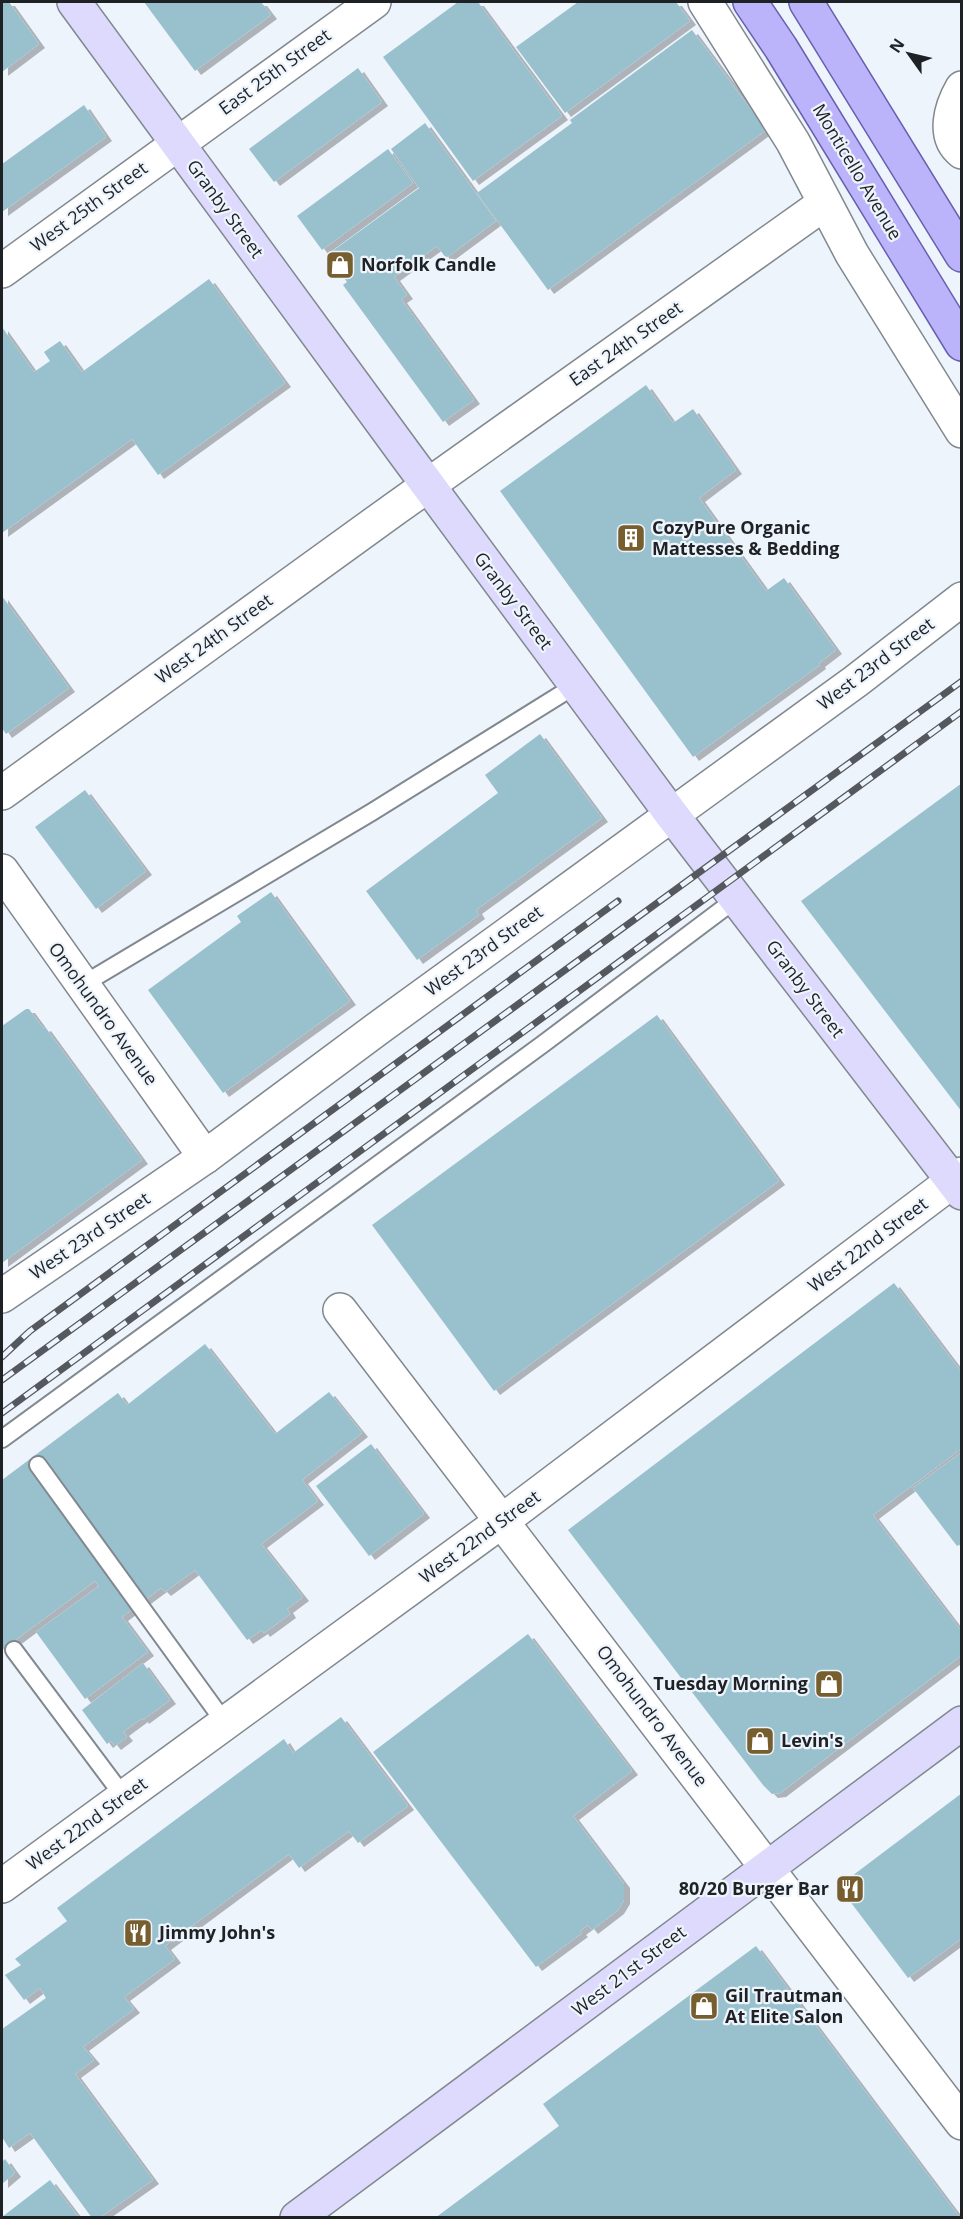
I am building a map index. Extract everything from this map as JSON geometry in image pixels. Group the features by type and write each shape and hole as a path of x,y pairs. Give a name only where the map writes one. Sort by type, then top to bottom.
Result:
{"main road":[{"name":"Monticello Avenue","path":"750,2 800,78 962,344"},
{"path":"806,2 962,255"}],"street":[{"name":"Granby Street","path":"74,2 672,814 959,1183"},
{"name":"East 25th Street","path":"177,144 374,2"},
{"path":"705,2 793,142 852,254 962,431"},
{"path":"962,88 951,113 950,129 956,147 962,152"},
{"name":"West 25th Street","path":"2,271 177,144"},
{"name":"East 24th Street","path":"428,485 825,203"},
{"name":"West 24th Street","path":"2,793 428,485"},
{"name":"West 23rd Street","path":"2,1296 205,1157 377,1029 856,681 962,599"},
{"name":"Omohundro Avenue","path":"2,871 205,1157"},
{"name":"West 22nd Street","path":"2,1886 502,1521 959,1183"},
{"name":"Omohundro Avenue","path":"340,1310 962,2123"},
{"name":"West 21st Street","path":"297,2217 962,1723"}],"lane":[{"path":"82,985 372,812 576,685"},
{"path":"2,1439 543,1044 736,899"},
{"path":"38,1465 225,1723"},
{"path":"14,1650 124,1797"}],"building":[{"path":"9,2 39,44 2,72 2,4"},
{"path":"144,2 261,2 271,15 195,71"},
{"path":"458,2 478,2 562,116 473,181 383,57"},
{"path":"578,2 676,2 690,21 565,113 516,47"},
{"path":"692,30 766,130 548,290 477,193 572,123 570,120"},
{"path":"358,68 382,102 274,182 249,149"},
{"path":"84,105 106,137 2,212 2,164"},
{"path":"425,123 496,221 446,258 437,246 394,277 407,295 401,299 474,400 443,422 343,285 347,282 327,255 419,188 391,149"},
{"path":"388,149 413,183 322,250 297,216"},
{"path":"209,279 285,383 158,475 132,439 2,533 2,327 34,372 50,361 44,352 60,341 82,372"},
{"name":"CozyPure Organic Mattesses & Bedding","path":"646,385 673,423 693,409 736,470 699,498 766,591 784,578 836,650 819,663 820,665 693,757 500,491"},
{"path":"2,596 69,688 6,734 2,728"},
{"path":"540,734 602,818 476,910 479,915 417,960 366,891 498,793 485,775"},
{"path":"962,783 962,1112 801,901"},
{"path":"85,790 146,871 96,909 35,827"},
{"path":"271,892 350,1001 223,1093 148,990 241,922 237,916"},
{"path":"29,1009 43,1028 45,1027 142,1160 2,1263 2,1026"},
{"path":"657,1015 779,1181 494,1391 372,1225"},
{"path":"894,1283 962,1373 962,1448 873,1515 962,1632 962,1655 780,1793 772,1794 568,1530"},
{"path":"205,1344 275,1434 329,1392 362,1433 302,1480 318,1501 261,1544 303,1597 287,1609 290,1614 264,1633 262,1630 247,1640 195,1570 165,1592 161,1588 122,1617 148,1652 85,1699 36,1632 99,1586 95,1581 2,1650 2,1480 118,1393 127,1405"},
{"path":"371,1444 424,1514 369,1556 316,1486"},
{"path":"962,1452 962,1543 957,1546 913,1488"},
{"path":"528,1634 632,1771 573,1816 624,1884 624,1900 618,1910 592,1930 588,1925 580,1931 582,1933 536,1967 373,1752"},
{"path":"143,1663 170,1700 123,1732 127,1737 115,1746 111,1741 107,1744 82,1710"},
{"path":"341,1717 408,1806 358,1843 349,1831 299,1868 289,1854 165,1946 175,1959 124,1997 134,2009 83,2047 94,2060 75,2074 153,2180 99,2218 92,2218 30,2133 9,2148 2,2137 2,2029 46,1998 40,1988 24,2000 5,1975 21,1965 15,1959 67,1921 57,1908 284,1739 293,1753"},
{"path":"962,1793 962,1938 908,1978 846,1896 844,1885 848,1879"},
{"path":"756,1946 960,2218 435,2218 559,2126 543,2104"},
{"path":"5,2159 15,2173 2,2184 2,2162"},
{"path":"50,2180 79,2218 2,2218 2,2217"}],"railway":[{"path":"2,1380 962,681"},
{"path":"2,1413 962,711"},
{"path":"2,1357 30,1331 618,901"}],"place":[{"name":"Norfolk Candle","path":"340,265"},
{"name":"CozyPure Organic Mattesses & Bedding","path":"631,538"},
{"name":"Tuesday Morning","path":"829,1684"},
{"name":"Levin's","path":"760,1741"},
{"name":"80/20 Burger Bar","path":"850,1889"},
{"name":"Jimmy John's","path":"138,1933"},
{"name":"Gil Trautman At Elite Salon","path":"704,2006"}]}
